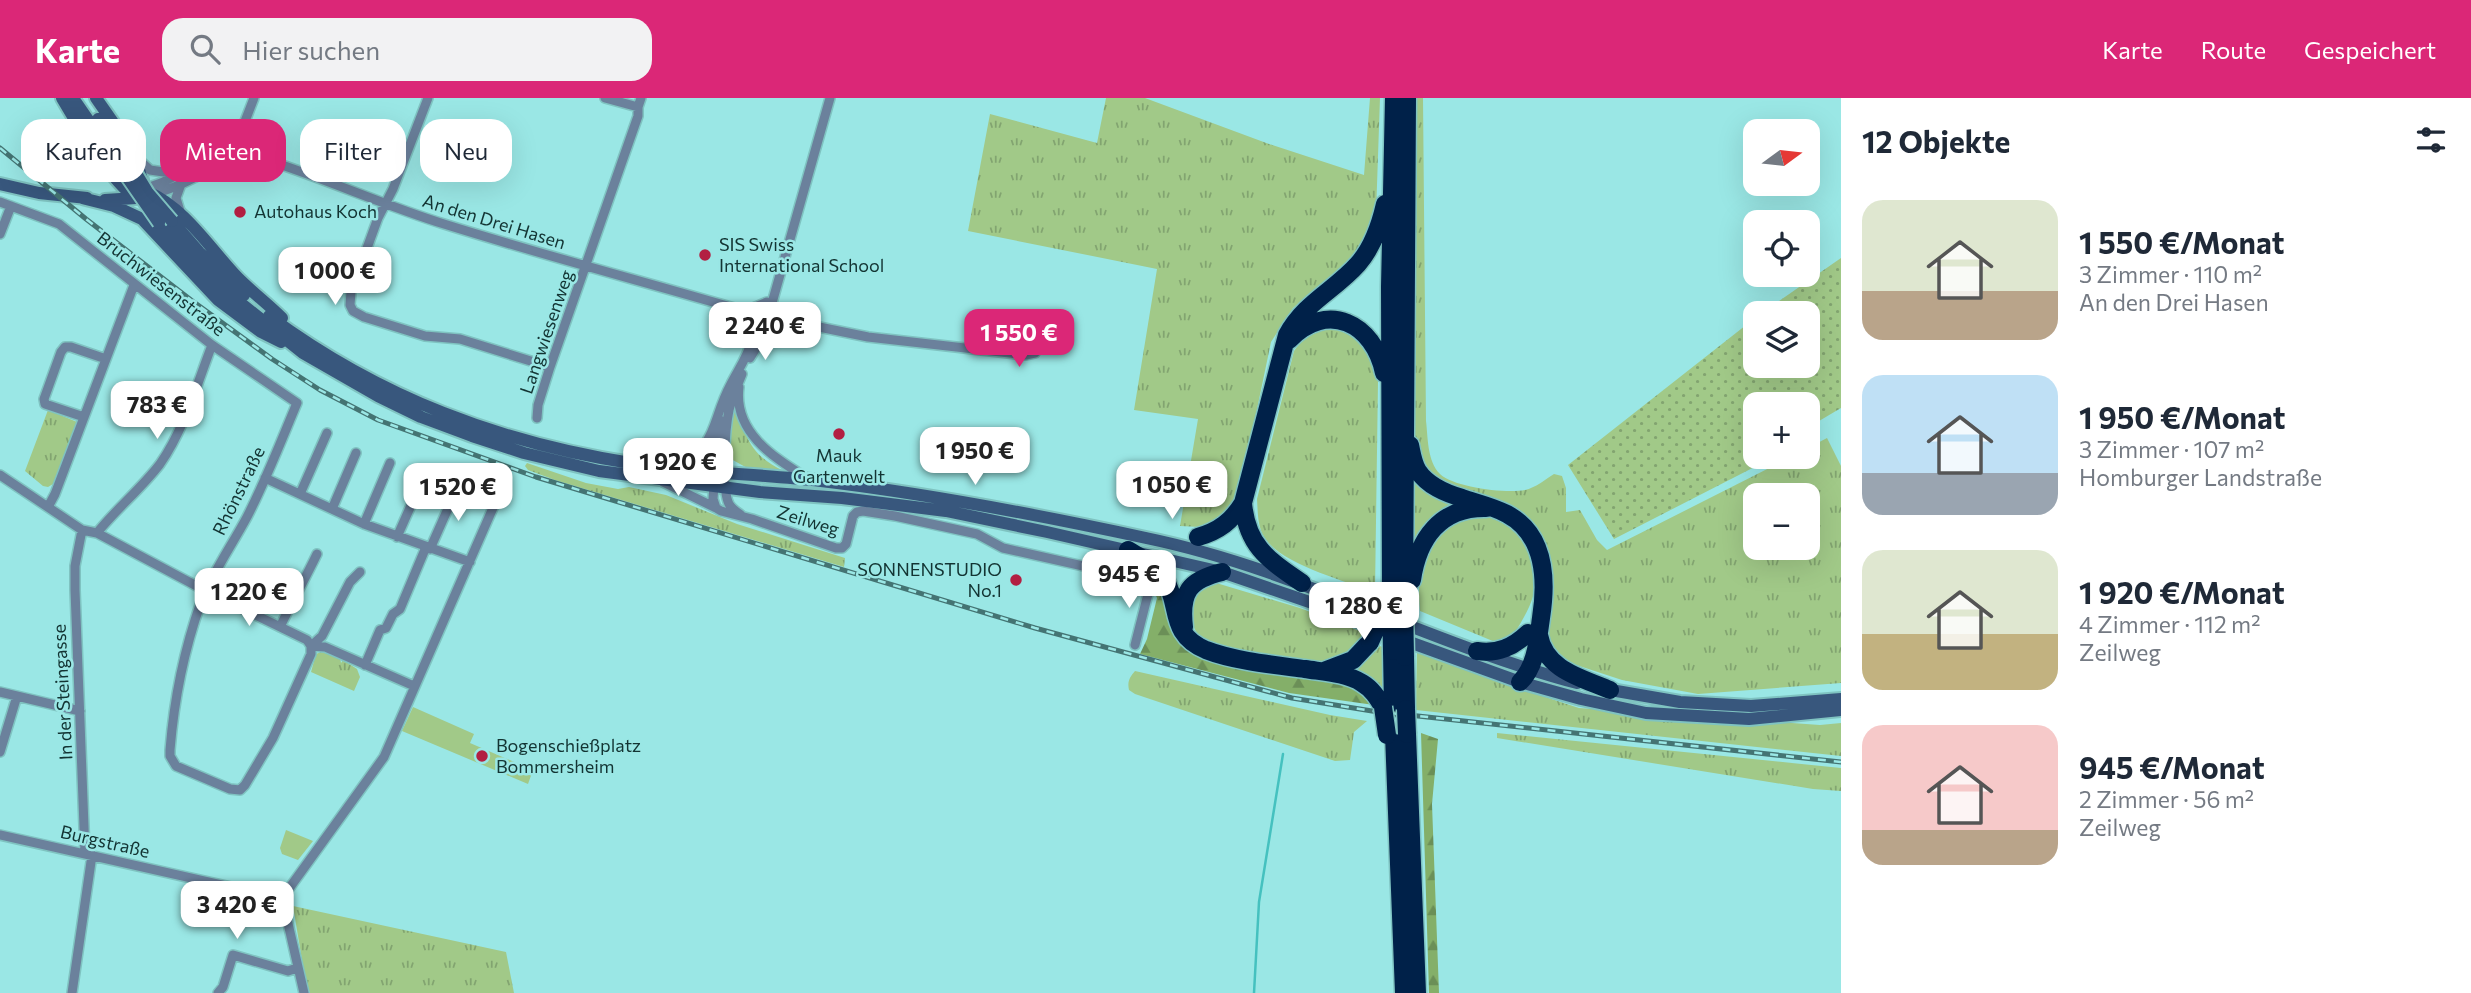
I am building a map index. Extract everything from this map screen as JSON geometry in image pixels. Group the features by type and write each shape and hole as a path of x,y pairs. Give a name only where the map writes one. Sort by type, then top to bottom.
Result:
{"highway":[{"path":"1394,98 1392,173 1398,654 1394,708 1417,993"},
{"path":"1398,654 1404,630 1390,561 1407,98"},
{"path":"1198,537 1220,529 1237,513 1243,503 1287,335 1300,314 1347,275 1372,244 1382,218 1392,173"},
{"path":"1282,352 1288,342 1307,326 1330,320 1354,326 1364,333 1379,352 1413,462 1424,479 1448,494 1492,508 1517,520 1530,533 1541,554 1544,582 1523,673"},
{"path":"1243,503 1250,535 1262,553 1302,583"},
{"path":"1321,671 1353,660 1370,642 1379,622 1397,600 1417,555 1434,528 1461,511 1492,508"},
{"path":"1128,550 1147,561 1165,579 1176,620 1188,637 1202,649 1321,671 1359,681 1394,708"},
{"path":"1188,637 1183,616 1189,589 1198,579 1222,572"},
{"path":"1477,651 1500,651 1534,633"},
{"path":"1534,633 1556,666 1610,690"},
{"path":"1396,734 1404,993"}],"main road":[{"path":"62,98 80,119"},
{"path":"73,98 87,119"},
{"path":"82,98 94,119"},
{"path":"96,98 110,119"},
{"path":"102,195 112,182"},
{"path":"131,182 139,194 240,279 307,349"},
{"path":"134,182 171,220 213,281 378,396 421,417 472,436 581,467 659,480 809,480 952,499 1146,537 1225,557 1302,583 1477,651 1581,699 1646,713 1749,719 1841,710"},
{"path":"142,182 136,207 142,219 218,300 261,332 307,349 424,407 524,441 675,468 760,492 842,498 946,511 1128,550 1222,572 1523,673 1680,702 1751,706 1841,699"},
{"path":"0,184 38,193 99,200 139,194"},
{"path":"82,198 139,194"},
{"path":"82,198 114,206 142,219"},
{"path":"1146,537 1198,537"}],"street":[{"path":"246,119 254,98"},
{"path":"428,98 351,292 350,305 353,312 425,336 460,339 550,367"},
{"path":"605,98 640,103"},
{"path":"772,303 830,98"},
{"name":"Langwiesenweg","path":"537,418 536,412 550,367 638,116 640,103"},
{"name":"An den Drei Hasen","path":"286,167 385,205 586,267 751,313"},
{"name":"An den Drei Hasen","path":"139,194 167,191 177,182"},
{"path":"171,220 177,203 179,182"},
{"name":"Bruchwiesenstraße","path":"0,202 59,223 212,345 297,403"},
{"path":"0,234 10,206"},
{"path":"48,507 55,495 134,285"},
{"path":"675,468 698,454 719,419 730,385 752,340 754,325 751,313 762,303 772,303 778,309 780,319 775,329 766,332 740,379 728,412 716,508"},
{"path":"780,319 868,337 1026,355 1035,353"},
{"path":"754,325 766,332"},
{"path":"97,533 153,472 172,445 212,345"},
{"path":"85,417 45,404 44,399 61,352 65,347 71,346 106,359"},
{"path":"740,379 739,402 748,429 775,458 809,480"},
{"name":"Rhönstraße","path":"297,403 265,478 206,591 186,648 170,750 170,756 176,766 230,789 240,790 273,738 311,654 311,646"},
{"path":"719,419 719,479 729,505 743,516"},
{"path":"300,494 327,433"},
{"path":"331,509 356,453"},
{"path":"364,524 390,463"},
{"path":"0,475 82,530 97,533 206,591 307,640 311,646"},
{"path":"397,537 424,476"},
{"path":"265,478 364,524 470,562"},
{"name":"Zeilweg","path":"659,480 721,511 836,548 842,548 846,544 853,516 856,512 863,511 977,534 1003,548 1114,573 1147,588 1148,594 1135,645"},
{"path":"304,993 284,899 303,865 384,757 503,485"},
{"path":"365,665 380,629 386,628 393,614 400,609 458,486"},
{"name":"In der Steingasse","path":"72,993 89,854 75,590 75,566 82,530"},
{"path":"280,627 317,554"},
{"path":"311,646 322,636 350,582 360,572"},
{"path":"311,646 321,645 414,686"},
{"path":"0,692 80,711"},
{"path":"0,752 17,696"},
{"name":"Burgstraße","path":"0,835 284,899"},
{"path":"218,993 223,987 233,955 288,971 298,968"}],"green space":[{"path":"1106,98 1145,98 1269,144 1364,175 1370,98 1380,98 1376,214 1362,245 1339,270 1293,308 1271,342 1242,481 1233,506 1219,520 1200,527 1180,526 1198,419 1134,410 1157,269 968,231 990,114 1097,143"},
{"path":"1415,98 1423,98 1426,421 1429,449 1436,469 1456,483 1506,491 1525,490 1554,474 1562,476 1566,488 1566,512 1580,510 1597,540 1607,550 1767,469 1820,469 1820,442 1827,438 1841,466 1841,683 1698,694 1622,680 1558,659 1547,645 1545,545 1429,478 1414,445"},
{"path":"1841,258 1841,408 1820,420 1820,392 1743,392 1743,469 1751,469 1614,539 1568,465 1743,327 1743,378 1820,378 1820,301 1779,301 1799,287 1820,287 1820,273"},
{"path":"1337,327 1353,332 1376,359 1375,592 1288,558 1267,541 1259,521 1257,499 1294,351 1312,334"},
{"path":"734,407 746,436 756,451 784,471 783,473 749,469 731,459 731,422"},
{"path":"48,410 77,422 53,484 48,487 25,471"},
{"path":"527,463 586,483 618,489 629,487 666,495 737,524 845,558 844,567 555,480 528,470 525,466"},
{"path":"1409,467 1473,505 1410,556"},
{"path":"1474,514 1510,525 1523,536 1536,564 1532,599 1524,617 1517,629 1500,644 1420,611 1420,571 1428,541 1436,531"},
{"path":"1118,563 1139,570 1158,581 1164,590 1167,619 1177,637 1268,670 1349,686 1362,692 1374,705 1289,693 1140,654 1147,639 1157,598 1151,584 1122,571"},
{"path":"1213,582 1300,608 1365,633 1364,637 1348,654 1324,663 1234,652 1211,645 1195,630 1192,610 1199,587"},
{"path":"1375,644 1385,648 1387,703 1336,671"},
{"path":"1417,647 1515,687 1579,708 1820,725 1841,723 1841,756 1416,710"},
{"path":"321,652 340,657 341,663 343,660 357,669 360,677 354,691 311,672 316,654"},
{"path":"1135,671 1367,721 1354,732 1350,760 1335,761 1135,694 1129,690 1128,684"},
{"name":"Bogenschießplatz Bommersheim","path":"413,707 474,734 470,743 533,770 528,784 402,731"},
{"path":"1421,733 1438,739 1432,804 1439,993 1429,993"},
{"path":"1497,733 1841,768 1841,791 1813,789 1497,738"},
{"path":"286,830 313,841 298,860 282,854 280,848"},
{"path":"293,906 506,952 514,993 310,993"}],"waterway":[{"path":"1254,993 1259,902 1283,754"}],"railway":[{"path":"0,148 191,300 320,390 378,420 536,477 1035,628 1292,698 1372,711 1841,762"}],"place":[{"name":"Autohaus Koch","path":"240,212"},
{"name":"SIS Swiss International School","path":"705,255"},
{"name":"Mauk Gartenwelt","path":"839,434"},
{"name":"SONNENSTUDIO No.1","path":"1016,580"},
{"name":"Bogenschießplatz Bommersheim","path":"482,756"}]}
